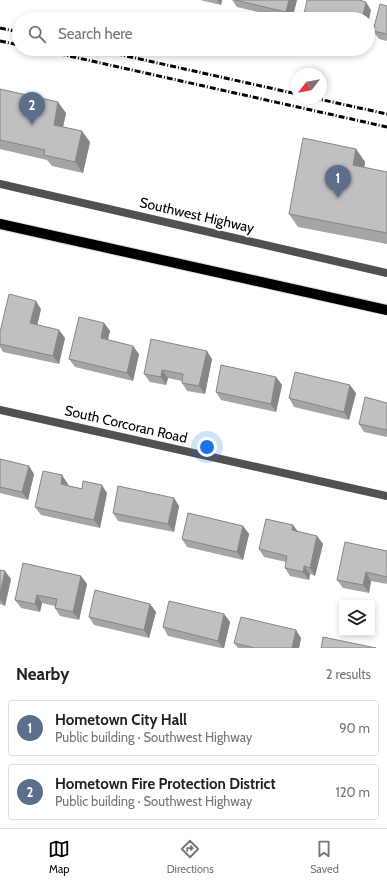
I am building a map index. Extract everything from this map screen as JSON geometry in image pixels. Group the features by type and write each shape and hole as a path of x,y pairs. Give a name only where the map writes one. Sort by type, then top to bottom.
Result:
{"main road":[{"path":"0,224 387,310"}],"street":[{"name":"Southwest Highway","path":"0,184 387,273"},
{"name":"South Corcoran Road","path":"0,410 387,496"}],"building":[{"path":"235,0 289,0 286,12"},
{"path":"307,0 359,0 366,2 364,12 304,12"},
{"path":"380,4 387,6 387,34 375,31 375,23"},
{"path":"0,89 58,102 54,125 82,131 75,162 44,155 45,150 0,140"},
{"path":"303,138 356,149 353,165 387,172 387,233 289,214"},
{"path":"9,294 36,301 30,323 59,330 53,356 0,344 0,332"},
{"path":"79,317 104,323 101,338 133,346 127,373 69,359"},
{"path":"151,339 207,351 199,386 182,383 183,374 162,370 161,377 144,374"},
{"path":"221,365 276,377 271,404 216,392"},
{"path":"295,372 350,385 344,412 289,398"},
{"path":"365,397 387,403 387,430 359,424"},
{"path":"0,459 29,466 22,492 0,487"},
{"path":"43,471 62,475 61,484 82,489 83,481 102,485 94,520 35,507"},
{"path":"118,486 174,498 168,524 113,513"},
{"path":"188,513 243,526 237,552 182,539"},
{"path":"266,519 293,525 292,530 317,536 310,568 304,566 303,572 285,568 287,556 259,549"},
{"path":"345,542 387,551 387,577 366,572 363,585 337,580"},
{"path":"23,563 81,576 73,612 55,608 57,599 37,595 35,604 15,600"},
{"path":"0,570 5,571 0,594"},
{"path":"95,590 150,604 144,630 89,617"},
{"path":"169,601 224,614 218,641 163,627"},
{"path":"241,617 296,630 292,648 255,648 234,643"},
{"path":"323,637 376,648 321,648"}],"railway":[{"path":"0,28 12,31"},
{"path":"0,41 12,44"},
{"path":"69,56 387,127"},
{"path":"126,56 291,93"},
{"path":"327,101 387,114"}],"place":[{"name":"Hometown Fire Protection District","path":"32,125"},
{"name":"Hometown City Hall","path":"338,198"}]}
